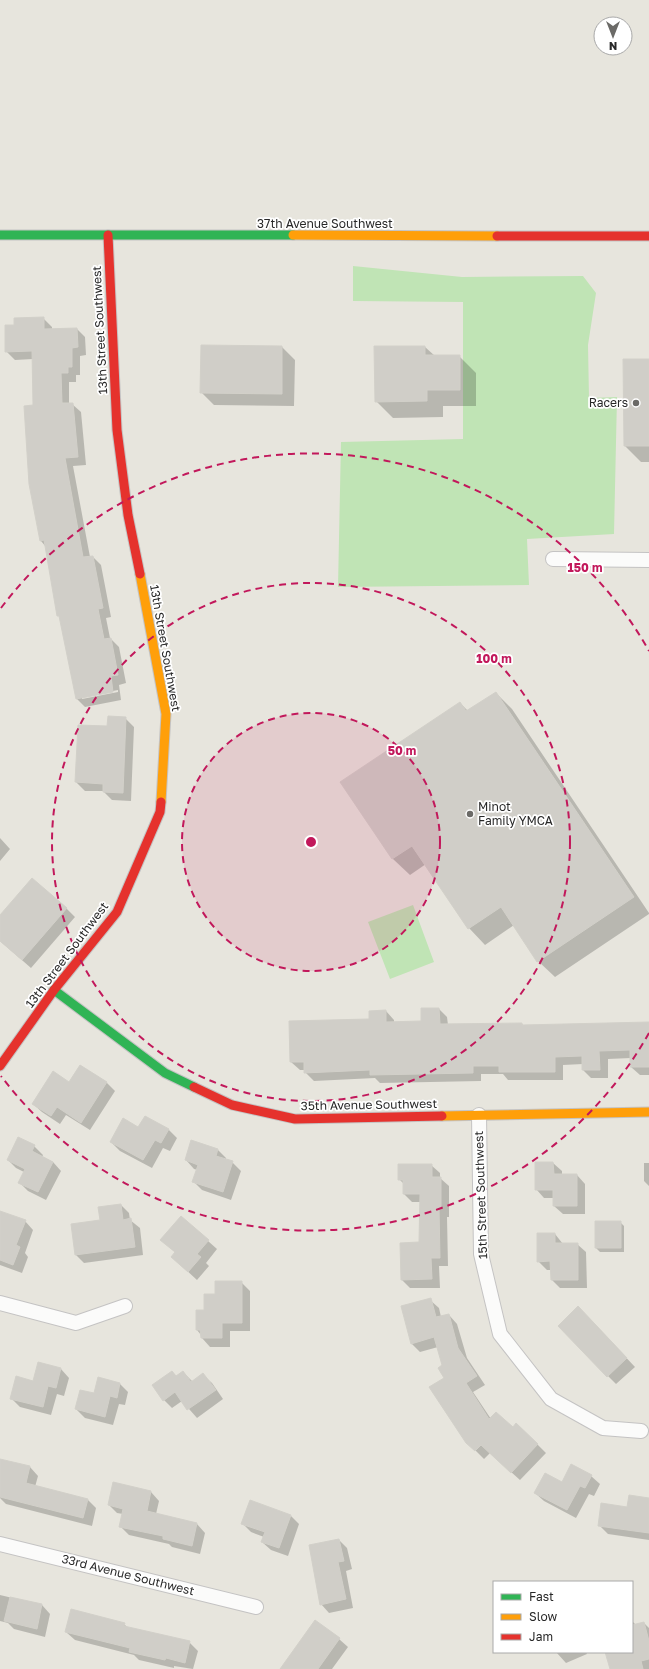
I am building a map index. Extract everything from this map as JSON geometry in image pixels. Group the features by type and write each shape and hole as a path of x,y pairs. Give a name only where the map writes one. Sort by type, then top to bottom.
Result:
{"street":[{"name":"37th Avenue Southwest","path":"0,235 649,236"},
{"name":"13th Street Southwest","path":"0,1066 54,990 117,912 160,812 166,714 128,515 117,430 108,235"},
{"path":"553,559 649,560"},
{"name":"35th Avenue Southwest","path":"54,990 165,1073 232,1105 295,1119 649,1112"},
{"name":"15th Street Southwest","path":"479,1115 481,1254 500,1334 551,1399 603,1428 641,1431"},
{"path":"0,1303 76,1323 126,1306"},
{"name":"33rd Avenue Southwest","path":"0,1544 256,1607"}],"green space":[{"path":"353,266 462,277 583,276 596,293 588,345 589,398 617,397 614,534 527,539 529,585 338,587 341,442 463,439 463,302 353,301"},
{"path":"413,905 434,962 390,979 368,922"}],"building":[{"path":"44,317 44,329 77,328 78,347 72,348 72,367 68,367 68,373 61,373 62,403 73,403 78,457 65,458 83,557 93,556 103,608 98,609 104,639 111,638 118,675 111,676 113,692 76,699 59,616 57,616 44,540 40,541 29,484 24,406 33,405 32,351 5,352 5,325 14,325 14,318"},
{"path":"201,345 282,346 282,394 200,393"},
{"path":"374,346 425,346 425,355 460,355 460,390 427,390 427,401 375,402"},
{"name":"Racers","path":"623,359 649,359 649,446 624,446"},
{"name":"Minot Family YMCA","path":"496,692 634,897 537,962 501,907 468,929 412,846 392,859 340,782 460,702 466,711"},
{"path":"108,716 126,717 123,793 103,792 103,784 75,782 78,725 107,726"},
{"path":"32,878 67,908 22,960 0,941 0,915"},
{"path":"421,1008 439,1008 440,1024 522,1023 522,1025 649,1022 649,1067 630,1067 630,1050 599,1051 600,1070 582,1070 582,1056 555,1057 555,1072 499,1072 499,1066 473,1066 473,1073 370,1075 370,1070 304,1073 304,1062 290,1062 289,1021 369,1019 369,1011 386,1010 386,1022 421,1021"},
{"path":"80,1065 107,1082 81,1123 57,1107 51,1116 32,1104 53,1071 69,1082"},
{"path":"145,1116 169,1129 161,1143 155,1140 143,1160 110,1142 123,1118 138,1127"},
{"path":"18,1137 35,1145 32,1151 53,1162 38,1192 18,1183 25,1169 7,1160"},
{"path":"191,1140 218,1149 216,1156 233,1161 223,1192 192,1182 198,1165 185,1160"},
{"path":"535,1162 553,1162 554,1174 577,1174 577,1206 553,1206 553,1190 535,1190"},
{"path":"398,1164 432,1164 432,1177 441,1177 441,1209 439,1209 440,1258 431,1258 432,1279 401,1280 400,1243 419,1242 420,1194 403,1194 403,1180 398,1180"},
{"path":"121,1204 123,1220 131,1218 135,1247 75,1255 71,1224 100,1220 98,1207"},
{"path":"0,1211 26,1220 16,1245 20,1247 13,1265 0,1260"},
{"path":"181,1216 209,1240 197,1254 201,1257 188,1272 171,1257 175,1252 160,1240"},
{"path":"595,1221 621,1221 621,1248 595,1248"},
{"path":"537,1233 555,1233 555,1243 578,1243 578,1280 551,1280 550,1261 537,1262"},
{"path":"215,1281 242,1281 242,1323 222,1323 222,1338 201,1338 200,1330 196,1330 196,1310 204,1310 204,1294 215,1294"},
{"path":"431,1298 436,1317 449,1314 458,1348 477,1376 466,1383 489,1419 496,1412 513,1427 516,1423 538,1444 511,1473 481,1445 475,1451 466,1443 429,1387 444,1378 438,1368 442,1365 434,1337 411,1344 401,1306"},
{"path":"578,1306 627,1358 607,1377 558,1326"},
{"path":"38,1362 61,1368 56,1388 48,1386 43,1407 10,1399 16,1376 33,1381"},
{"path":"172,1371 176,1376 183,1371 191,1382 203,1373 216,1390 187,1410 175,1392 163,1401 152,1385"},
{"path":"98,1377 120,1383 117,1398 110,1396 105,1417 75,1409 80,1390 94,1393"},
{"path":"0,1459 30,1466 26,1483 88,1499 83,1518 0,1497"},
{"path":"571,1464 592,1475 585,1488 580,1486 567,1510 534,1493 545,1473 562,1482"},
{"path":"113,1482 151,1491 147,1511 197,1523 192,1546 163,1539 163,1536 119,1527 123,1509 108,1505"},
{"path":"629,1495 649,1498 649,1533 598,1526 601,1503 627,1507"},
{"path":"250,1500 291,1515 279,1548 261,1542 265,1532 241,1524"},
{"path":"339,1539 344,1561 338,1562 346,1599 320,1605 309,1545"},
{"path":"10,1597 42,1604 37,1629 4,1621"},
{"path":"71,1609 125,1623 124,1626 190,1641 185,1663 166,1658 165,1660 129,1652 130,1648 65,1632"},
{"path":"315,1620 340,1638 318,1669 280,1669"},
{"path":"644,1622 649,1641 649,1659 641,1661 643,1669 610,1669 605,1653 633,1653 633,1625"}],"traffic: fast":[{"path":"0,235 293,235"},
{"path":"54,990 165,1073 194,1087"}],"traffic: slow":[{"path":"293,235 497,236"},
{"path":"140,574 166,714 161,802"},
{"path":"442,1116 649,1112"}],"traffic: jam":[{"path":"108,235 117,430 128,515 140,574"},
{"path":"497,236 649,236"},
{"path":"0,1066 54,990 117,912 160,812 161,802"},
{"path":"194,1087 232,1105 295,1119 442,1116"}],"place":[{"name":"Racers","path":"636,403"},
{"name":"Minot Family YMCA","path":"470,814"}]}
